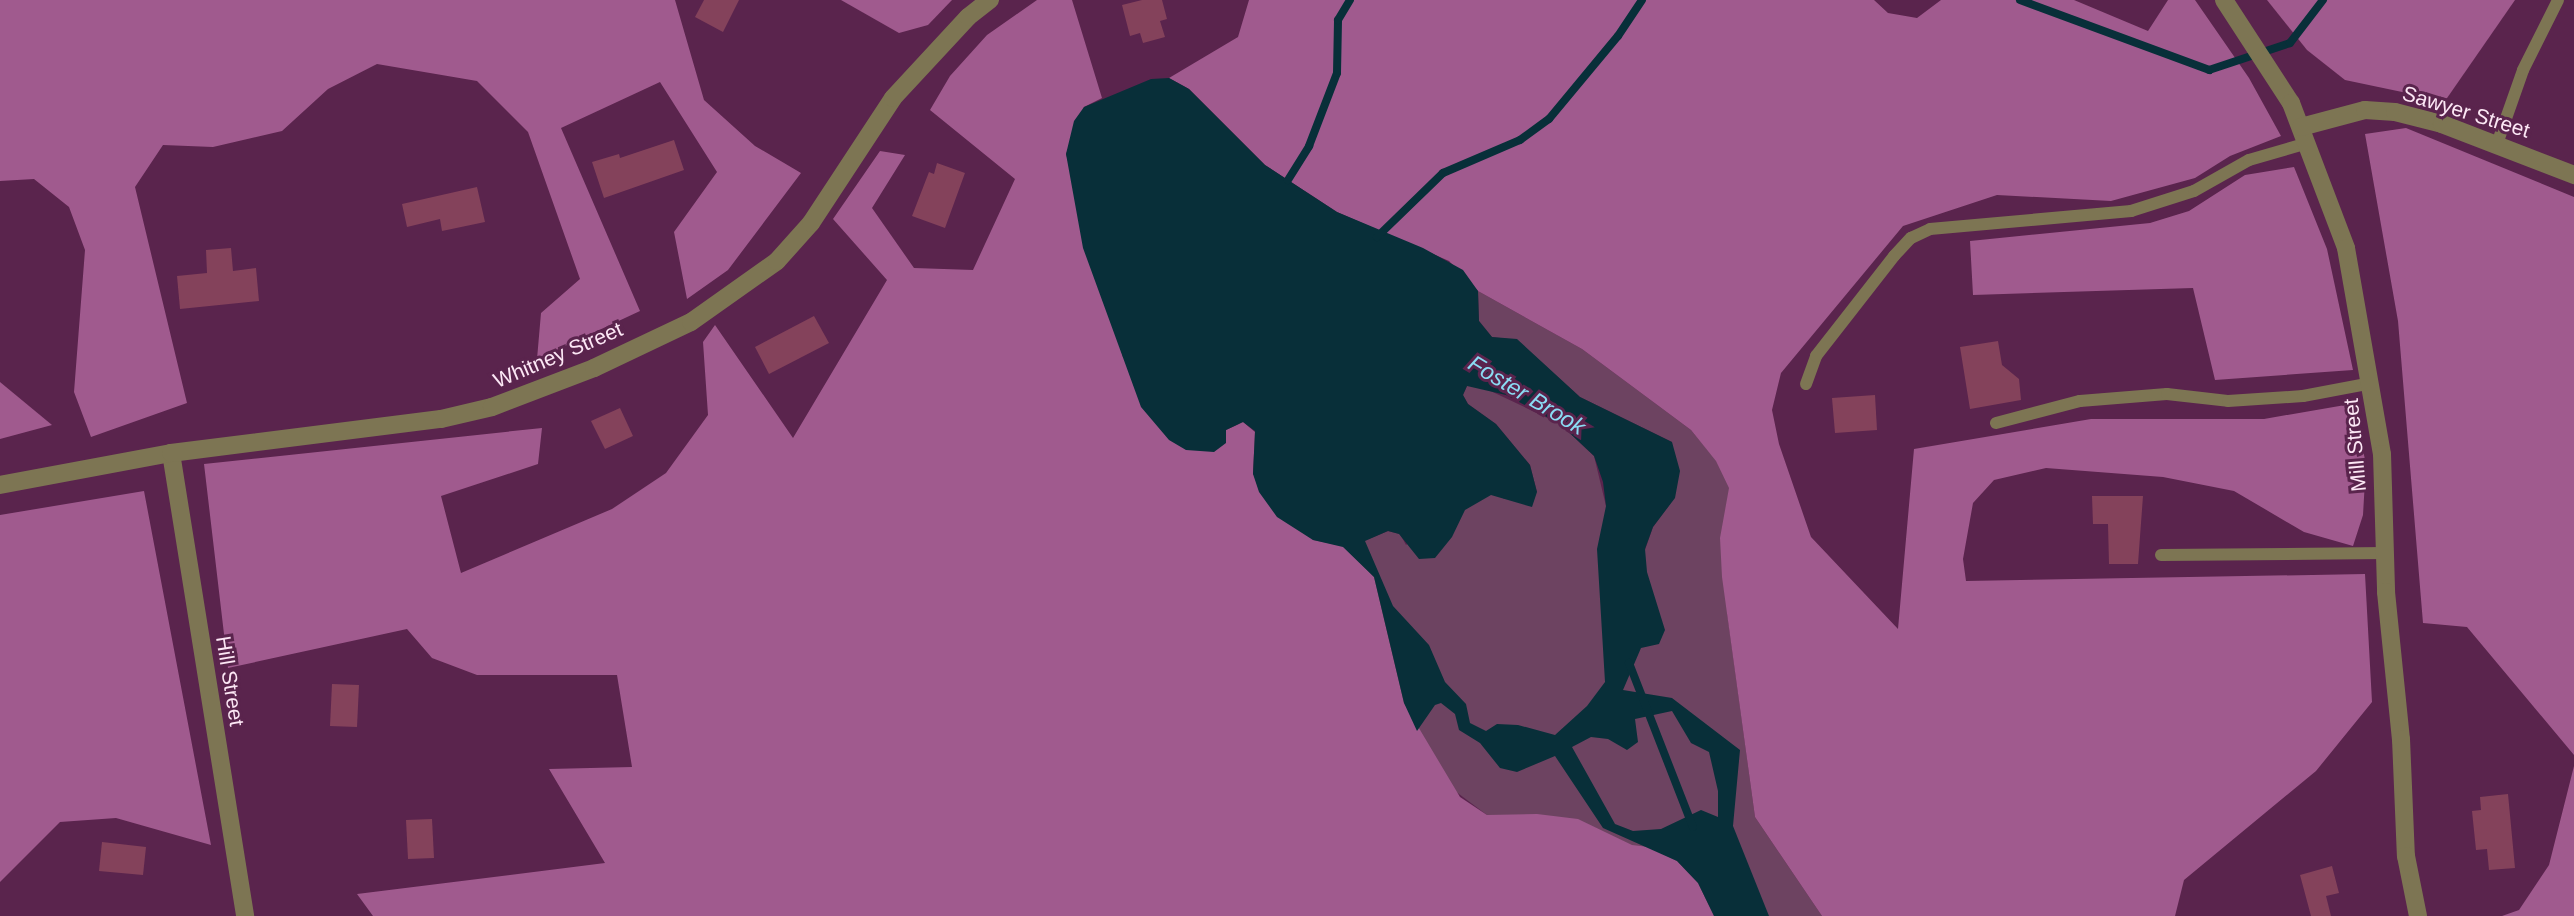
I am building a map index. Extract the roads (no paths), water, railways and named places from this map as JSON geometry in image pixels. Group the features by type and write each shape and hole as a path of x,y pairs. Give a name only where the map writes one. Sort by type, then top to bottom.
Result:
{"street":[{"name":"Whitney Street","path":"0,485 170,453 440,419 492,408 594,368 691,322 776,261 811,223 893,98 968,17 990,0"},
{"name":"Mill Street","path":"2224,0 2270,68 2304,135 2346,248 2372,383 2382,454 2385,553 2406,856 2418,916"},
{"name":"Sawyer Street","path":"2304,135 2365,110 2395,112 2497,144 2574,175"},
{"name":"Hill Street","path":"170,453 245,916"}],"lane":[{"path":"2497,144 2523,70 2558,0"},
{"path":"1806,384 1816,356 1911,238 1930,229 2131,211 2194,191 2249,160 2304,135"},
{"path":"1996,423 2080,401 2168,394 2228,401 2303,396 2372,383"},
{"path":"2161,555 2385,553"}],"water":[{"path":"1169,78 1189,89 1265,165 1337,212 1423,248 1463,270 1478,291 1479,321 1492,337 1517,339 1580,397 1672,442 1680,471 1675,498 1653,527 1645,549 1647,572 1665,630 1659,644 1641,648 1623,690 1672,698 1740,750 1733,826 1769,916 1714,916 1698,883 1677,861 1603,828 1555,756 1517,772 1500,768 1480,743 1459,730 1455,714 1441,703 1435,705 1417,731 1404,703 1374,577 1343,547 1313,540 1277,517 1259,492 1253,474 1255,431 1243,422 1226,430 1226,443 1214,452 1186,450 1169,440 1141,407 1083,248 1066,154 1074,121 1084,107 1151,79","holes":["1467,386 1506,395 1560,424 1594,456 1603,482 1606,506 1597,549 1605,682 1587,706 1555,735 1518,725 1497,724 1486,731 1470,723 1466,704 1445,682 1429,645 1393,606 1365,541 1388,531 1399,534 1419,559 1435,558 1452,537 1465,510 1491,495 1532,507 1537,492 1530,465 1496,424 1468,404 1463,395","1672,711 1691,743 1709,752 1718,791 1718,817 1701,810 1661,829 1633,831 1615,824 1572,747 1591,737 1608,739 1627,750 1638,742 1635,719"]}],"waterway":[{"path":"1288,180 1309,146 1337,73 1338,20 1350,0"},
{"name":"Foster Brook","path":"1377,237 1443,173 1520,140 1549,119 1618,36 1642,0"},
{"name":"Foster Brook","path":"2020,0 2209,70 2290,43 2323,0"},
{"name":"Foster Brook","path":"1629,663 1693,827"}]}
